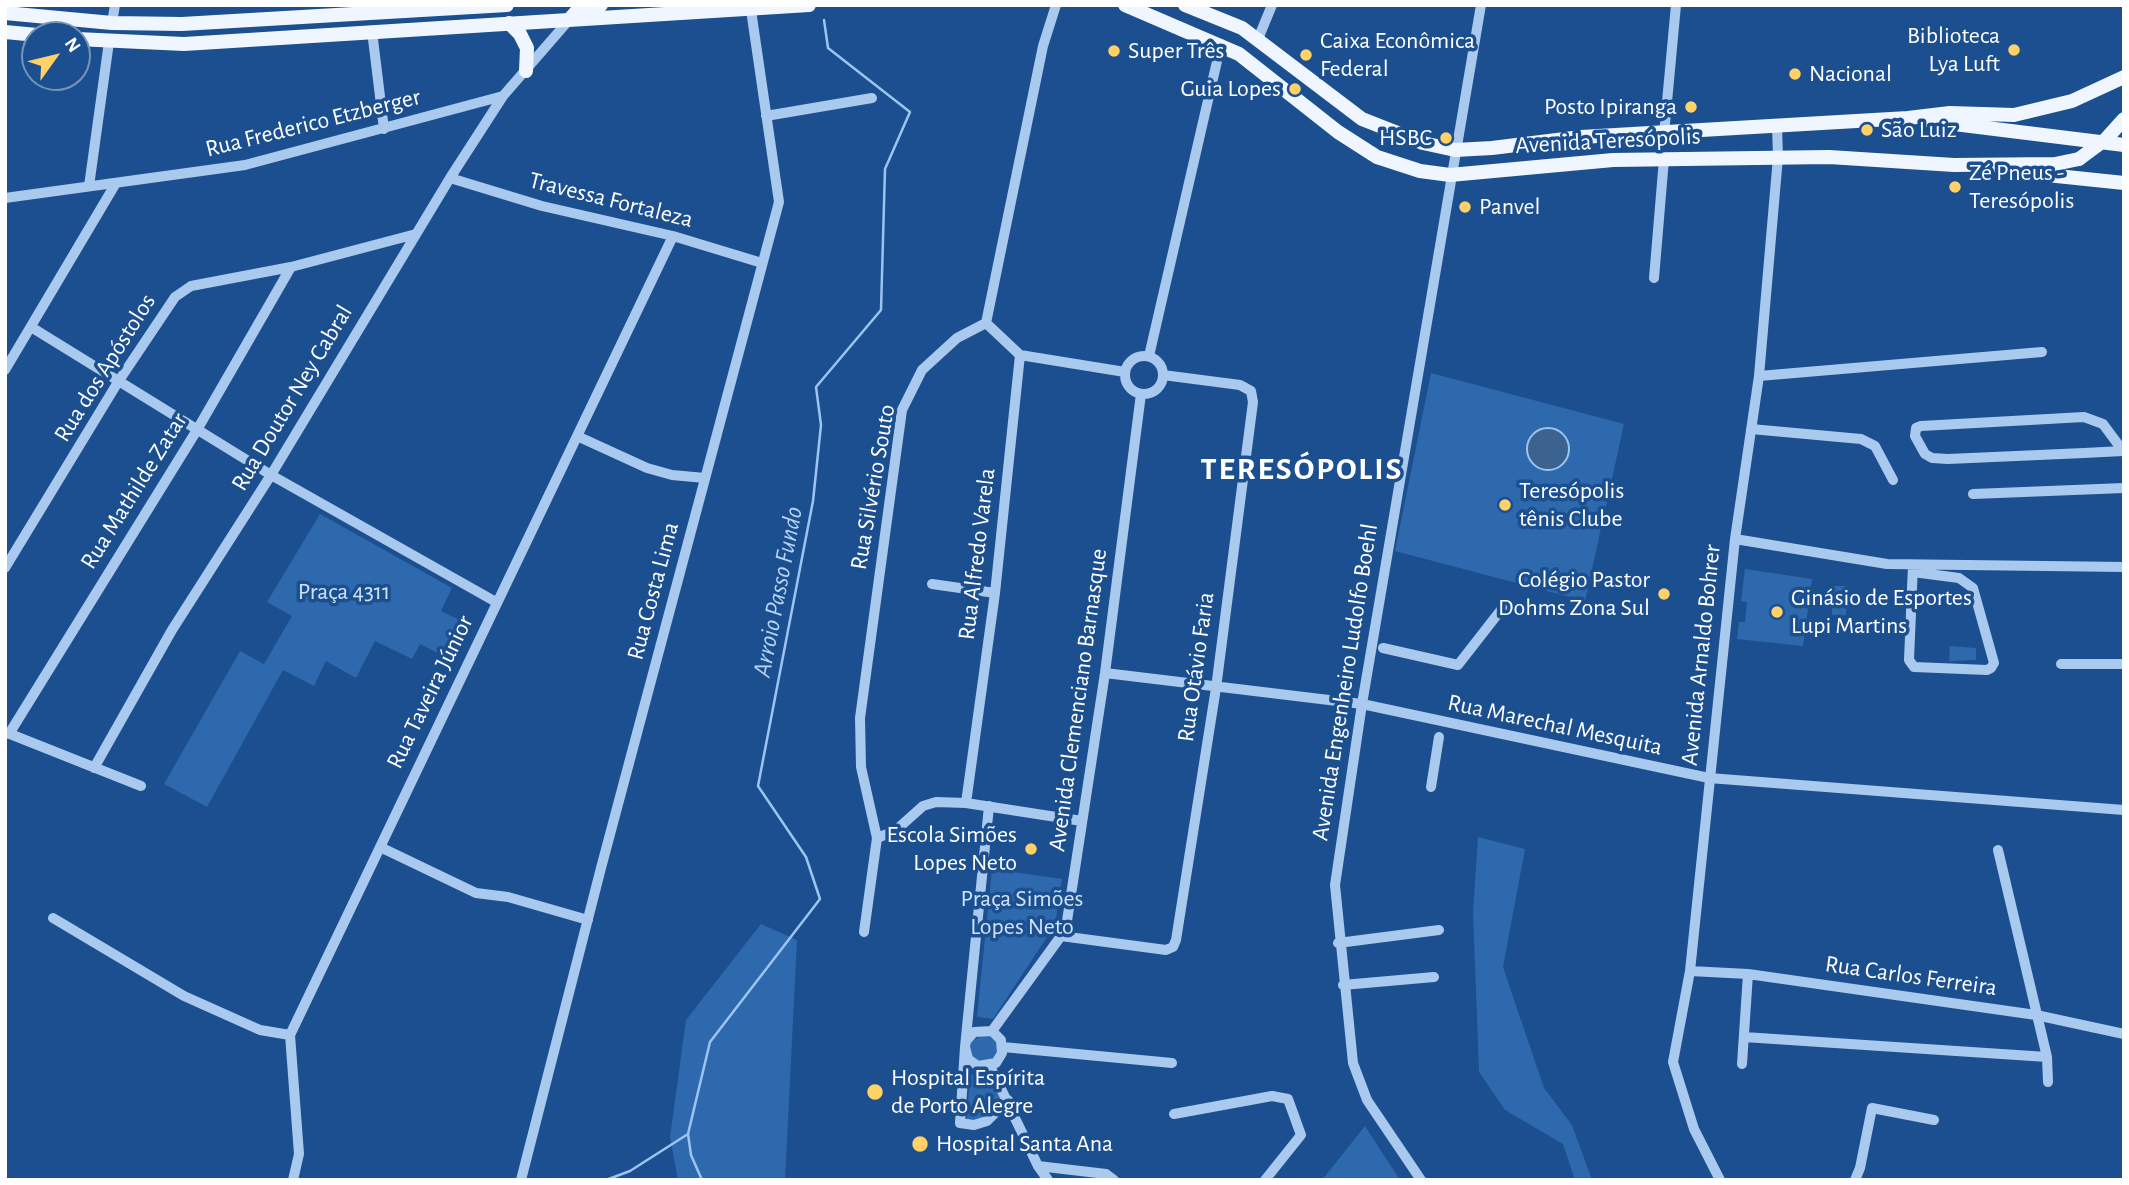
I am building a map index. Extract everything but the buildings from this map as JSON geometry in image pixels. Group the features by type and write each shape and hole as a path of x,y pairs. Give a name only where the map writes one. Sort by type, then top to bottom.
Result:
{"main road":[{"path":"5,13 112,23 182,24 371,9 507,5"},
{"path":"569,20 577,11 601,5"},
{"path":"91,40 184,44 809,5"},
{"name":"Avenida Teresópolis","path":"1125,5 1221,44 1250,62 1338,132 1377,157 1420,172 1450,175 1556,163 1778,157 1954,165 2055,164 2079,159 2093,150 2124,119"},
{"name":"Avenida Teresópolis","path":"1185,5 1242,28 1362,118 1423,144 1455,150 1581,136 1664,134 1950,113 2014,115 2072,101 2123,74"},
{"path":"509,23 520,34 527,48 526,71"},
{"path":"1908,118 2124,145"},
{"path":"1954,165 2124,183"}],"street":[{"path":"112,23 115,5"},
{"path":"1056,5 1043,46 986,323 1020,355 1125,372"},
{"path":"1258,39 1272,5"},
{"name":"Avenida Engenheiro Ludolfo Boehl","path":"1421,1180 1367,1100 1353,1063 1338,943 1335,885 1362,704 1481,5"},
{"path":"1664,134 1676,5"},
{"name":"Rua Costa Lima","path":"521,1180 779,202 751,10"},
{"name":"Rua Doutor Ney Cabral","path":"538,58 584,19"},
{"name":"Rua Doutor Ney Cabral","path":"93,768 172,630 271,475 450,178 503,96 569,20"},
{"path":"372,31 384,129"},
{"path":"89,186 109,42"},
{"path":"1149,356 1221,44"},
{"name":"Rua Frederico Etzberger","path":"5,198 244,165 503,96"},
{"path":"766,116 872,98"},
{"name":"Avenida Arnaldo Bohrer","path":"1720,1180 1694,1129 1673,1062 1690,971 1735,539 1759,376 1778,157 1777,126"},
{"path":"1654,278 1664,159"},
{"name":"Travessa Fortaleza","path":"450,178 542,206 673,236 762,263"},
{"path":"5,370 116,183"},
{"name":"Rua dos Apóstolos","path":"5,568 118,382 175,298 191,286 292,267 416,234"},
{"name":"Rua Taveira Júnior","path":"293,1180 299,1154 290,1035 673,236"},
{"name":"Rua Mathilde Zatar","path":"7,733 197,430 292,267"},
{"name":"Rua Silvério Souto","path":"864,932 877,838 861,767 860,718 902,410 922,370 957,338 986,323"},
{"path":"31,327 271,475 496,602"},
{"path":"1759,376 2042,352"},
{"name":"Rua Alfredo Varela","path":"966,803 995,593 1020,355"},
{"path":"1149,356 1161,367 1163,375 1160,385 1152,392 1142,394 1132,390 1126,382 1125,372 1133,358 1149,356"},
{"name":"Rua Otávio Faria","path":"1061,936 1166,950 1173,947 1216,688 1253,402 1251,391 1240,385 1163,375"},
{"name":"Avenida Clemenciano Barnasque","path":"992,1031 1061,936 1067,921 1105,673 1142,394"},
{"path":"2084,417 2103,424 2123,451 1932,458 1925,454 1915,436 1916,428 1921,426 2084,417"},
{"path":"1751,429 1861,439 1875,446 1893,480"},
{"path":"577,436 648,468 672,475 705,478"},
{"path":"1973,494 2124,488"},
{"path":"1735,539 1913,568 1959,578 1973,588 1994,663 1991,668 1914,667 1909,660 1913,568"},
{"path":"1913,568 2124,567"},
{"path":"932,584 995,593"},
{"path":"1383,648 1458,665 1504,606"},
{"path":"2061,664 2124,664"},
{"name":"Rua Marechal Mesquita","path":"1105,673 1362,704 1709,778 2124,810"},
{"path":"7,733 141,786"},
{"path":"1431,787 1440,737"},
{"path":"877,838 895,831 923,806 936,802 966,803 1082,821"},
{"path":"989,806 960,1123 974,1125 987,1121 1008,1100"},
{"path":"380,847 476,893 508,897 588,920"},
{"path":"1998,850 2047,1057 2048,1082"},
{"path":"53,918 184,996 260,1030 290,1035"},
{"path":"1338,943 1439,930"},
{"name":"Rua Carlos Ferreira","path":"1690,971 1748,974 2036,1015 2124,1034"},
{"path":"1742,1064 1748,974"},
{"path":"1343,985 1434,977"},
{"path":"965,1047 974,1032 992,1031 1003,1046 1172,1063"},
{"path":"1744,1037 2047,1057"},
{"path":"965,1047 972,1063 990,1066 1000,1058 1003,1046"},
{"path":"990,1066 1038,1166 1048,1180"},
{"path":"1174,1114 1272,1097 1288,1099 1301,1135 1265,1180"},
{"path":"1855,1180 1872,1108 1934,1120"},
{"path":"1038,1166 1105,1174 1114,1180"}],"green space":[{"name":"Teresópolis tênis Clube","path":"1431,373 1624,424 1585,601 1395,551"},
{"name":"Praça 4311","path":"320,514 452,588 441,611 472,626 455,662 420,644 412,659 375,641 356,678 326,661 314,686 283,670 207,807 164,784 240,651 264,664 292,616 267,602"},
{"name":"Ginásio de Esportes Lupi Martins","path":"1745,569 1812,579 1803,646 1737,639 1739,622 1745,622 1747,602 1741,601"},
{"path":"1832,586 1846,586 1846,615 1832,615"},
{"path":"1950,646 1976,648 1976,660 1949,661"},
{"path":"1478,837 1525,849 1503,967 1544,1088 1572,1125 1592,1180 1575,1180 1563,1144 1505,1110 1479,1072 1473,912"},
{"name":"Praça Simões Lopes Neto","path":"992,869 1062,879 1055,925 993,1019 977,1017"},
{"path":"761,924 797,940 785,1180 678,1180 670,1137 686,1020"},
{"path":"986,1033 997,1042 997,1056 984,1063 971,1057 970,1042"},
{"path":"970,1074 988,1077 1001,1100 988,1115 977,1120 967,1119"},
{"path":"1365,1126 1400,1180 1322,1180"}],"shaded area":[{"path":"1548,428 1563,434 1569,449 1563,464 1548,470 1533,464 1527,449 1533,434"}],"waterway":[{"name":"Arroio Passo Fundo","path":"702,1180 691,1155 688,1134 710,1042 820,899 806,857 758,786 813,501 821,425 816,387 881,310 885,169 910,112 828,48 824,20"},
{"path":"606,1180 630,1171 688,1134"}],"place":[{"name":"Biblioteca Lya Luft","path":"2014,50"},
{"name":"Super Três","path":"1114,51"},
{"name":"Caixa Econômica Federal","path":"1306,55"},
{"name":"Nacional","path":"1795,74"},
{"name":"Guia Lopes","path":"1295,89"},
{"name":"Posto Ipiranga","path":"1691,107"},
{"name":"São Luiz","path":"1867,130"},
{"name":"HSBC","path":"1446,138"},
{"name":"Zé Pneus - Teresópolis","path":"1955,187"},
{"name":"Panvel","path":"1465,207"},
{"name":"Teresópolis tênis Clube","path":"1505,505"},
{"name":"Colégio Pastor Dohms Zona Sul","path":"1664,594"},
{"name":"Ginásio de Esportes Lupi Martins","path":"1777,612"},
{"name":"Escola Simões Lopes Neto","path":"1031,849"},
{"name":"Hospital Espírita de Porto Alegre","path":"875,1092"},
{"name":"Hospital Santa Ana","path":"920,1144"}],"district":[{"name":"TERESÓPOLIS","path":"1302,469"}]}
